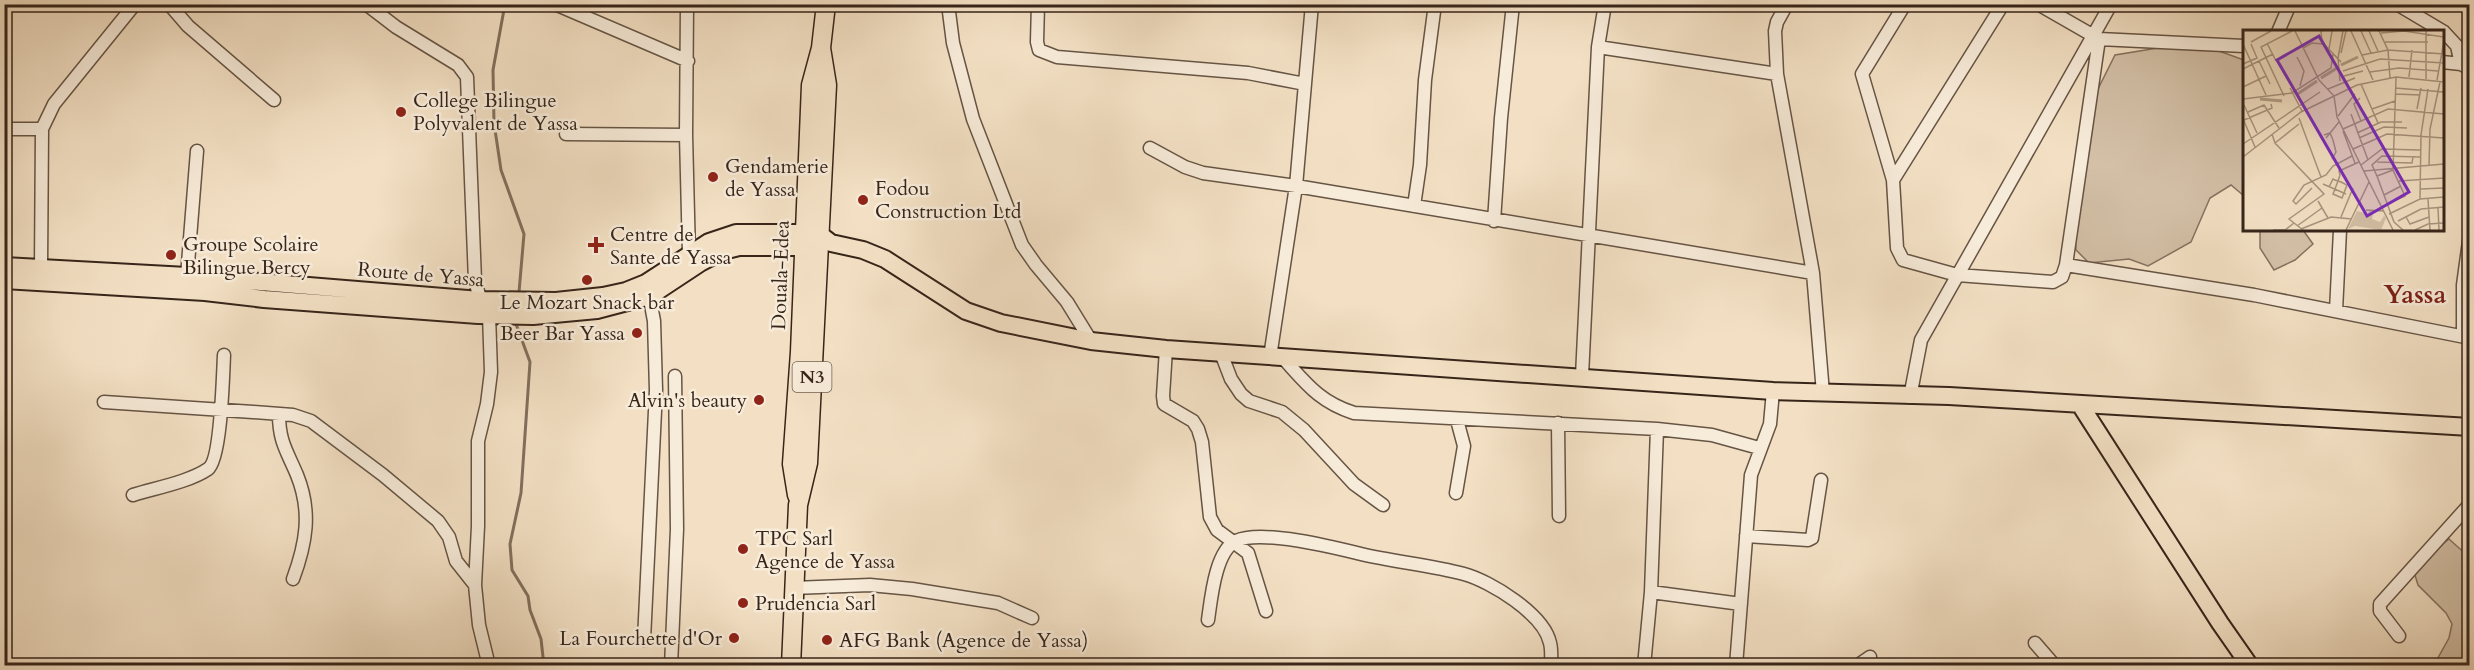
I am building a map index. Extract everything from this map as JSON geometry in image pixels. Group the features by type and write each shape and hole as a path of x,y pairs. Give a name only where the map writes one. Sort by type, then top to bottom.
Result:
{"highway":[{"name":"Douala-Edea","path":"791,666 798,505 808,463 815,241 826,85 821,48 826,4"}],"main road":[{"name":"Route de Yassa","path":"4,280 231,287 525,302 575,300 648,289 688,255 709,242 735,233 815,241"},
{"name":"Route de Yassa","path":"4,266 187,276 231,287 489,315 533,316 597,310 648,289 723,251 739,247 815,241"},
{"path":"815,241 863,250 885,259 966,310 1001,323 1091,341 1166,349 1773,391 1910,397 1949,396 2081,406 2469,427"},
{"path":"2081,406 2220,624 2250,666"}],"street":[{"path":"79,4 98,4"},
{"path":"40,268 42,129 54,104 135,4"},
{"path":"169,4 188,26 274,100"},
{"path":"366,4 465,72 467,77 475,281 480,300 489,315 491,372 487,404 478,441 475,585 479,625 489,666"},
{"path":"555,4 688,61"},
{"path":"687,4 688,255"},
{"path":"948,4 954,43 973,119 1020,239 1036,265 1067,302 1091,341"},
{"path":"1038,4 1038,50 1057,57 1248,74 1305,84"},
{"path":"1312,4 1296,186 1276,357 1334,407 1354,413 1657,429 1712,435 1759,448"},
{"path":"1414,206 1420,165 1425,80 1435,4"},
{"path":"1494,220 1512,4"},
{"path":"1582,376 1598,47 1605,4"},
{"path":"1787,4 1775,30 1777,74 1813,273 1823,393"},
{"path":"1905,4 1862,74 1893,180 1899,255 1903,260 1957,274 2053,282 2062,277 2066,265 2096,38"},
{"path":"1893,180 2003,4"},
{"path":"2038,4 2096,38 2243,46"},
{"path":"1910,397 1922,340 1957,274 2096,38 2111,4"},
{"path":"2279,30 2290,4"},
{"path":"2397,4 2441,30"},
{"path":"2444,32 2457,46 2465,67"},
{"path":"1598,47 1777,74"},
{"path":"2444,62 2465,67"},
{"path":"4,129 42,129"},
{"path":"566,134 686,135"},
{"path":"1150,148 1185,167 1203,173 1296,186 1813,273"},
{"path":"187,276 197,151"},
{"path":"2336,311 2340,231"},
{"path":"2066,265 2254,295 2466,337 2463,285 2469,234"},
{"path":"644,640 656,390 654,321 648,289"},
{"path":"1166,349 1164,404 1193,421 1198,429 1202,442 1210,518 1217,530 1248,553 1253,563 1266,611"},
{"path":"1221,353 1231,379 1241,394 1249,401 1282,412 1304,430 1354,484 1383,505"},
{"path":"133,495 210,468 215,460 224,355"},
{"path":"671,666 677,529 675,376"},
{"path":"1736,666 1751,475 1759,448 1770,424 1773,391"},
{"path":"104,402 279,414 311,421 383,475 438,521 449,537 456,561 475,585"},
{"path":"279,414 279,433 297,476 308,517 303,553 293,579"},
{"path":"1456,493 1464,446 1457,420"},
{"path":"1558,423 1559,516"},
{"path":"1644,666 1652,591 1657,429"},
{"path":"1746,536 1808,540 1812,538 1821,480"},
{"path":"2399,636 2380,611 2380,604 2469,504"},
{"path":"1208,620 1214,579 1221,559 1234,541 1268,538 1328,545 1465,574 1500,591 1523,607 1540,624 1550,641 1551,666"},
{"path":"793,588 870,585 912,589 998,603 1032,618"},
{"path":"1652,591 1741,604"},
{"path":"2035,642 2055,666"},
{"path":"1857,666 1870,657"}],"shaded area":[{"path":"2164,47 2219,51 2243,60 2243,195 2231,185 2210,198 2191,242 2148,266 2129,259 2089,263 2076,250 2074,220 2093,99 2115,55"},
{"path":"2260,231 2304,231 2313,244 2295,260 2274,270 2260,248"},
{"path":"2449,539 2469,557 2469,665 2434,665 2449,638 2452,624 2446,613 2418,585 2414,572 2431,553"}],"waterway":[{"path":"505,4 493,70 494,123 501,170 524,234 519,292"},
{"path":"516,324 530,362 521,493 510,544 512,570 528,596 530,610 541,639 544,666"}],"place":[{"name":"College Bilingue Polyvalent de Yassa","path":"401,112"},
{"name":"Gendamerie de Yassa","path":"713,177"},
{"name":"Fodou Construction Ltd","path":"863,200"},
{"name":"Centre de Sante de Yassa","path":"596,245"},
{"name":"Groupe Scolaire Bilingue Bercy","path":"171,255"},
{"name":"Le Mozart Snack bar","path":"587,280"},
{"name":"Beer Bar Yassa","path":"637,333"},
{"name":"Alvin's beauty","path":"759,400"},
{"name":"TPC Sarl Agence de Yassa","path":"743,549"},
{"name":"Prudencia Sarl","path":"743,603"},
{"name":"La Fourchette d'Or","path":"734,638"},
{"name":"AFG Bank (Agence de Yassa)","path":"827,640"}],"district":[{"name":"Yassa","path":"2415,294"}]}
